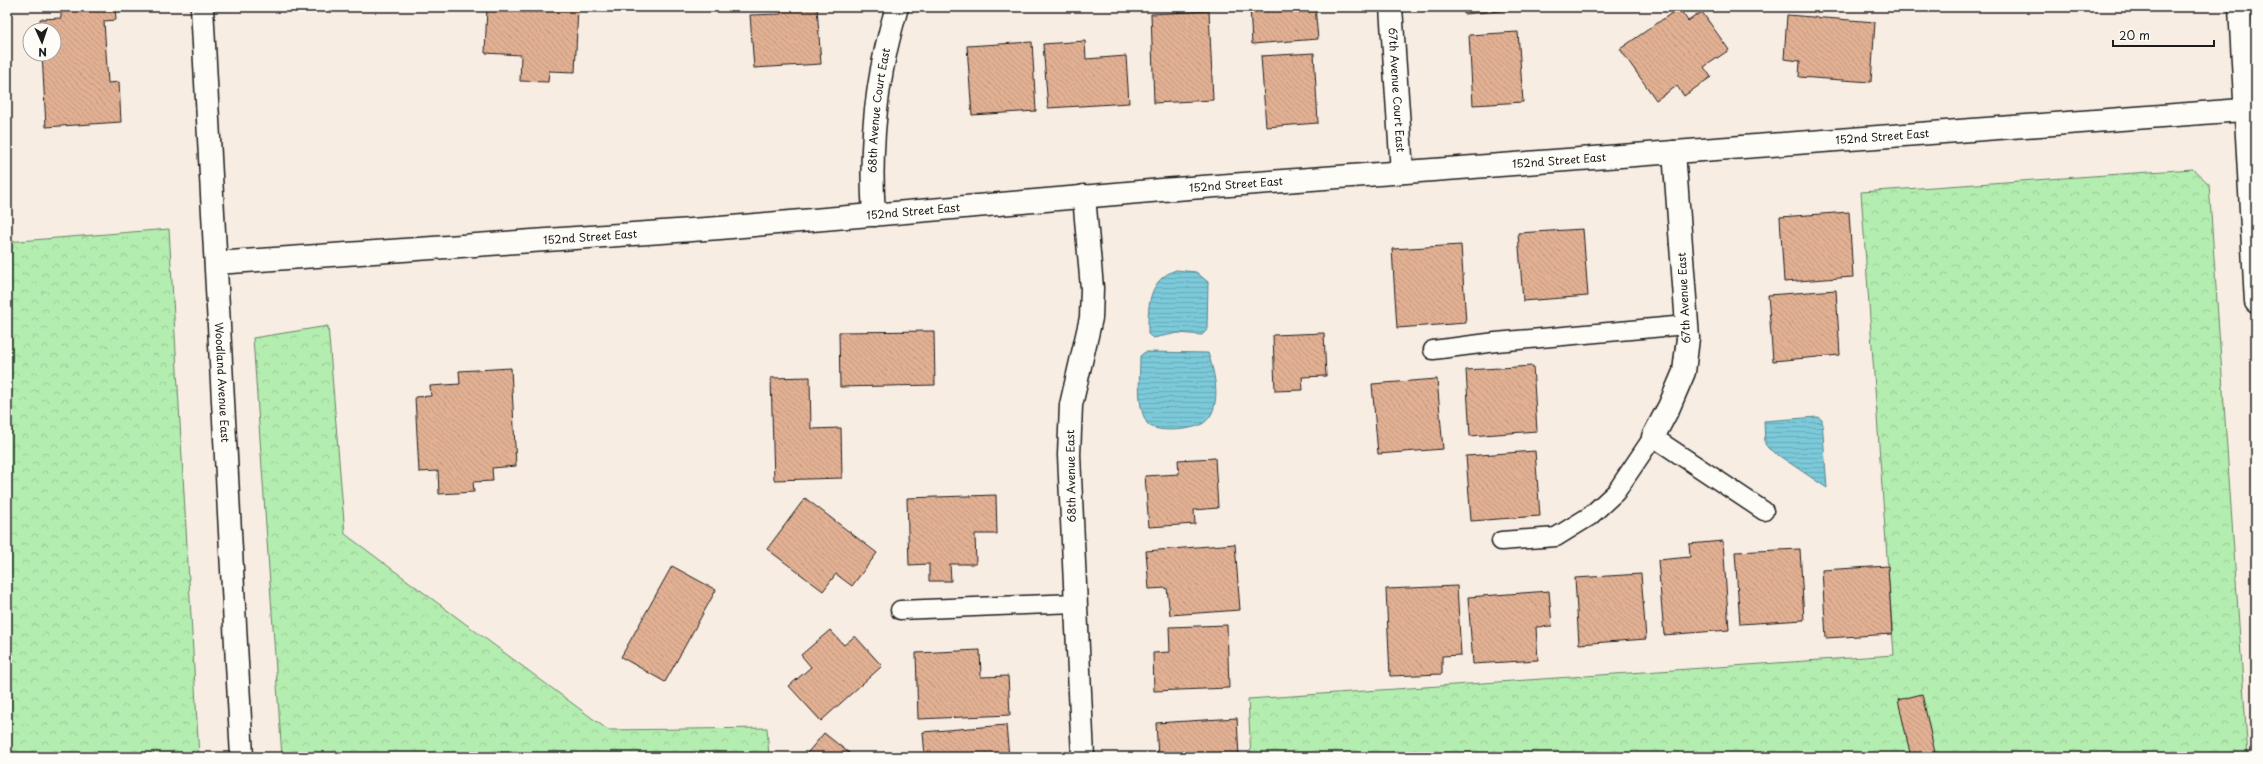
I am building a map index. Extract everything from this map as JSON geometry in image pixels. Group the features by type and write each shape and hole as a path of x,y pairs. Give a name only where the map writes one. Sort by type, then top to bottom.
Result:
{"street":[{"name":"Woodland Avenue East","path":"202,7 242,757"},
{"name":"68th Avenue Court East","path":"874,215 871,174 872,145 889,34 897,7"},
{"name":"67th Avenue Court East","path":"1391,7 1402,172"},
{"path":"2240,7 2251,109 2256,302"},
{"name":"152nd Street East","path":"216,263 720,228 1084,196 2251,109"},
{"name":"67th Avenue East","path":"1653,437 1669,407 1684,372 1688,338 1674,152"},
{"name":"68th Avenue East","path":"1083,757 1069,455 1071,405 1091,318 1092,288 1084,196"}],"lane":[{"path":"1433,350 1496,342 1686,325"},
{"path":"1501,541 1556,537 1590,516 1616,492 1653,437 1764,511"},
{"path":"900,610 1076,603"}],"green space":[{"path":"2193,169 2209,184 2248,757 1251,757 1248,699 1894,655 1861,192"},
{"path":"169,229 199,757 7,757 7,242"},
{"path":"328,326 345,534 608,730 767,728 769,757 282,757 253,338"}],"water":[{"path":"1176,270 1196,272 1208,282 1207,330 1202,335 1178,333 1153,338 1148,334 1148,314 1151,296 1159,281 1166,275"},
{"path":"1145,352 1208,353 1214,375 1216,399 1212,413 1205,422 1190,428 1173,430 1157,429 1147,423 1141,408 1139,391 1140,356"},
{"path":"1818,417 1822,420 1827,488 1769,449 1765,444 1764,421"}],"building":[{"path":"61,7 115,7 116,20 104,21 108,83 119,82 121,122 46,127 42,62 62,62 62,22 40,22 40,19 61,18"},
{"path":"487,7 578,7 575,72 549,71 548,82 520,81 521,55 485,53"},
{"path":"781,7 817,7 821,64 754,68 750,15 781,14"},
{"path":"1250,7 1315,7 1318,39 1252,44"},
{"path":"1464,7 1550,7 1464,14"},
{"path":"1679,8 1688,21 1702,12 1729,50 1704,67 1711,77 1684,96 1677,86 1656,100 1620,49"},
{"path":"1209,11 1213,100 1154,103 1151,14"},
{"path":"1787,15 1875,22 1871,82 1799,77 1800,61 1784,59"},
{"path":"1518,32 1523,102 1473,105 1469,35"},
{"path":"1085,41 1086,59 1126,56 1129,103 1048,108 1043,44"},
{"path":"1032,42 1036,111 972,115 967,46"},
{"path":"1314,53 1318,123 1266,127 1261,56"},
{"path":"1849,212 1853,277 1784,282 1780,217"},
{"path":"1583,229 1588,296 1523,301 1518,233"},
{"path":"1461,245 1466,323 1397,328 1392,249"},
{"path":"1836,290 1840,355 1773,361 1768,295"},
{"path":"934,331 935,385 840,387 839,332"},
{"path":"1324,333 1326,376 1302,377 1303,390 1275,391 1273,335"},
{"path":"1533,366 1537,431 1470,436 1466,370"},
{"path":"511,368 516,466 492,468 493,481 473,482 474,492 439,494 438,471 419,472 415,397 431,396 430,386 460,384 459,371"},
{"path":"810,377 811,429 841,428 842,478 774,480 771,378"},
{"path":"1437,379 1443,449 1378,454 1372,384"},
{"path":"1535,451 1540,516 1471,521 1466,456"},
{"path":"1215,458 1218,508 1194,510 1195,524 1149,527 1145,476 1179,474 1178,460"},
{"path":"996,495 997,534 975,534 976,564 950,564 951,581 929,581 929,564 909,565 907,498"},
{"path":"805,498 877,553 852,586 836,574 823,591 767,549"},
{"path":"1723,541 1729,630 1664,635 1658,560 1690,557 1689,544"},
{"path":"1235,544 1240,610 1170,615 1167,588 1149,589 1146,551"},
{"path":"1800,549 1804,620 1740,624 1735,552"},
{"path":"672,566 716,590 665,682 621,657"},
{"path":"1888,566 1892,634 1826,638 1822,570"},
{"path":"1641,574 1646,639 1579,644 1575,578"},
{"path":"1457,586 1461,655 1442,656 1442,674 1390,676 1386,589"},
{"path":"1549,591 1552,626 1536,627 1538,660 1473,664 1468,597"},
{"path":"1227,625 1229,688 1154,691 1153,653 1170,652 1169,627"},
{"path":"830,630 844,645 855,636 882,666 821,721 789,686 811,667 801,655"},
{"path":"980,650 981,677 1008,676 1010,715 918,719 916,653"},
{"path":"1922,694 1935,753 1911,757 1898,700"},
{"path":"1237,718 1239,757 1158,757 1156,723"},
{"path":"1006,725 1009,757 925,757 923,732"},
{"path":"824,733 854,757 804,757"}]}
